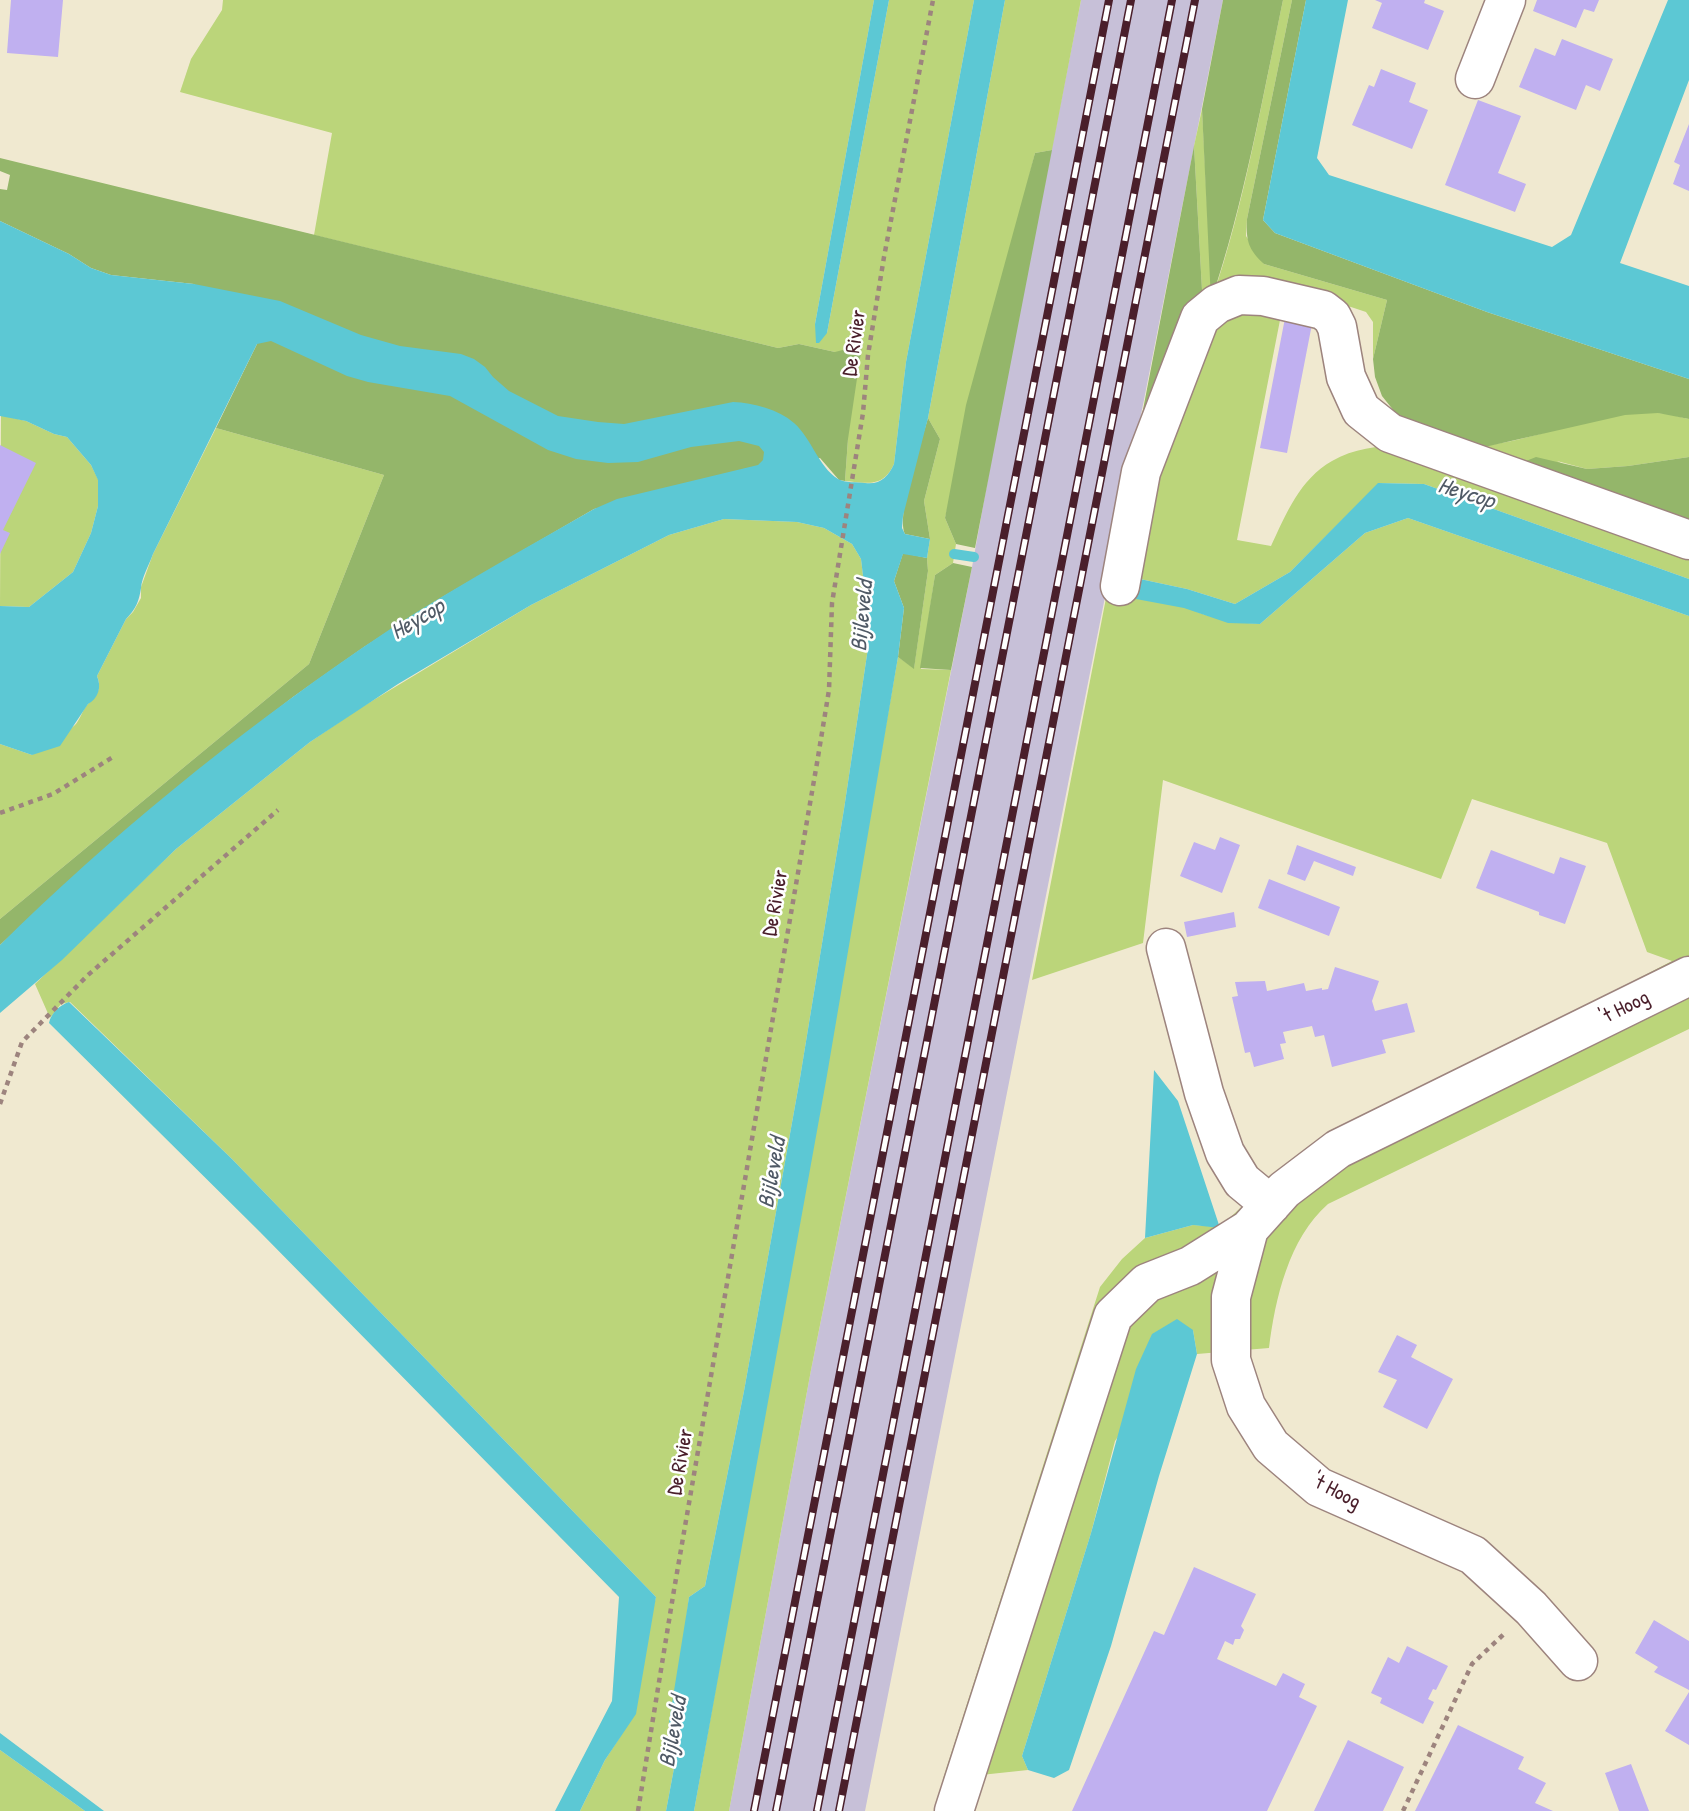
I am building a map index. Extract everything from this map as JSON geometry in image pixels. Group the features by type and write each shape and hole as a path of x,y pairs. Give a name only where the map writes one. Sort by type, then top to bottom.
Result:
{"street":[{"path":"1475,79 1506,0"},
{"path":"1120,586 1141,472 1200,318 1217,304 1238,295 1263,296 1309,306 1323,310 1332,317 1337,327 1346,377 1361,410 1390,433 1689,540"},
{"path":"954,1811 1113,1316 1147,1283 1190,1266 1260,1217 1225,1153 1204,1093 1166,948"},
{"name":"'t Hoog","path":"1578,1661 1531,1608 1473,1555 1319,1487 1271,1446 1246,1406 1231,1360 1231,1297 1260,1217 1284,1190 1338,1149 1689,976"}],"path":[{"name":"De Rivier","path":"638,1811 827,702 832,603 863,413 868,355 933,0"},
{"path":"0,813 53,794 113,757"},
{"path":"0,1104 22,1042 88,975 278,810"},
{"path":"1403,1811 1472,1664 1531,1608"}],"shaded area":[{"path":"1081,0 1223,0 865,1811 729,1811 811,1370 972,567"}],"green space":[{"path":"223,0 874,0 815,324 827,333 889,0 974,0 906,362 894,464 890,472 874,482 845,481 848,439 835,352 799,344 778,348 314,235 332,133 180,92 191,59 222,10"},
{"path":"1005,0 1081,0 1052,150 1035,153 945,518 956,544 953,563 935,575 921,669 951,670 811,1370 729,1811 694,1811 898,657 914,668 930,539 924,501 940,439 928,418"},
{"path":"1223,0 1283,0 1243,189 1211,301 1202,109"},
{"path":"1283,0 1292,0 1247,219 1246,236 1264,264 1387,300 1373,359 1373,322 1366,312 1351,307 1297,294 1203,308 1194,146 1202,109 1212,299 1243,188"},
{"path":"1292,0 1306,0 1263,220 1275,233 1487,312 1689,379 1689,419 1658,413 1625,415 1489,446 1461,448 1398,416 1382,396 1375,377 1373,359 1387,300 1264,264 1254,254 1248,239 1247,219"},
{"path":"1194,146 1203,308 1129,482"},
{"path":"1052,150 975,548 956,544 945,518 966,405 1035,153"},
{"path":"0,158 778,348 799,344 835,352 862,345 848,439 845,481 839,480 820,458 594,509 439,599 293,697 109,845 0,945 0,919 309,664 384,475 216,428 257,344 194,284 111,275 91,268 69,254 0,221 0,189 7,190 10,175 0,171"},
{"path":"1225,311 1281,315 1237,540 1271,546 1295,498 1311,477 1332,461 1351,453 1390,446 1490,445 1594,420 1637,413 1662,413 1689,419 1689,457 1587,469 1557,461 1689,529 1689,579 1424,484 1379,483 1290,572 1235,604 1187,589 1140,579 1197,612 1225,620 1260,624 1365,533 1408,518 1689,616 1689,1029 1328,1204 1303,1234 1286,1270 1275,1310 1269,1348 1197,1354 1193,1330 1115,1441 1091,1533 1022,1756 1028,1770 943,1779 1100,1287 1122,1259 1145,1238 1193,1225 1220,1227 1267,1183 1323,1142 1672,961 1647,952 1607,843 1472,799 1441,879 1163,780 1143,943 1032,980 1107,593 1156,455"},
{"path":"1,415 26,421 67,437 91,465 98,479 98,506 91,533 73,572 29,607 0,606"},
{"path":"928,418 940,439 924,501 930,539 905,534 903,524 906,495"},
{"path":"216,428 384,475 309,664 0,919 0,744 32,755 60,737 78,721 99,689 97,676 126,619 141,598 141,587 153,554"},
{"path":"1536,457 1587,469 1689,457 1689,529 1525,468 1526,461"},
{"path":"724,519 797,522 824,528 852,544 861,559 868,618 868,648 800,1078 744,1391 705,1586 689,1597 672,1733 678,1747 666,1811 580,1811 605,1760 620,1737 656,1597 232,1159 70,1002 61,1004 50,1018 35,984 176,849 310,742 357,710 531,605 669,535"},
{"path":"903,553 927,558 928,571 914,669 898,657 904,608 894,581"},
{"path":"953,563 972,567 951,670 920,668 935,575"},
{"path":"0,1750 85,1811 0,1811"}],"water":[{"path":"874,0 889,0 827,333 816,343 815,324"},
{"name":"Bijleveld","path":"974,0 1005,0 928,418 903,516 902,528 905,534 930,539 927,558 903,554 894,581 904,608 898,657 826,1081 694,1811 666,1811 678,1747 669,1722 689,1597 705,1586 744,1391 800,1078 844,809 868,648 868,618 861,559 852,544 824,528 797,522 724,519 669,535 531,605 398,684 310,742 176,849 62,960 0,1013 0,945 85,865 174,789 314,681 418,611 594,509 617,499 758,465 763,460 764,452 759,446 739,441 691,447 638,462 608,463 576,459 548,450 450,396 368,382 347,376 271,341 257,344 153,554 136,605 97,676 97,696 88,704 60,746 32,755 0,744 0,606 29,607 73,572 91,533 98,506 98,480 91,465 67,437 26,421 0,416 0,221 69,254 91,268 111,275 194,284 280,301 361,335 400,346 461,354 485,367 509,391 558,416 624,424 733,402 765,408 794,423 825,467 838,479 875,483 889,473 894,464 906,362"},
{"path":"1306,0 1348,0 1317,158 1329,175 1552,247 1571,235 1668,0 1689,0 1689,80 1620,263 1689,286 1689,379 1487,312 1275,233 1263,220"},
{"path":"1378,483 1424,484 1689,579 1689,616 1408,518 1365,533 1260,624 1228,623 1184,608 1136,599 1140,579 1187,589 1235,604 1290,572"},
{"path":"69,1002 232,1159 656,1597 636,1714 605,1760 580,1811 555,1811 612,1701 619,1597 260,1232 49,1023 56,1010"},
{"path":"1154,1070 1178,1101 1220,1228 1193,1225 1145,1238"},
{"path":"1177,1319 1193,1330 1197,1354 1111,1646 1069,1770 1054,1778 1028,1770 1022,1756 1091,1533 1136,1369 1152,1334"},
{"path":"0,1733 104,1811 85,1811 0,1750"}],"building":[{"path":"11,0 63,0 58,57 7,53"},
{"path":"1375,0 1425,0 1424,3 1444,11 1428,50 1372,28 1382,3"},
{"path":"1537,0 1599,0 1594,12 1584,9 1576,28 1533,11"},
{"path":"1562,39 1613,59 1600,91 1586,85 1576,110 1519,87 1535,48 1555,56"},
{"path":"1381,69 1416,83 1409,102 1428,110 1412,149 1352,125 1369,85 1374,87"},
{"path":"1478,100 1521,116 1498,173 1526,184 1515,212 1445,185"},
{"path":"1689,124 1689,191 1673,184 1680,165 1674,162"},
{"path":"1285,318 1312,324 1287,453 1260,448"},
{"path":"0,445 36,463 3,530 10,533 0,554"},
{"path":"1220,837 1240,845 1222,893 1180,876 1194,842 1215,850"},
{"path":"1297,845 1356,867 1353,876 1314,861 1305,881 1287,874"},
{"path":"1491,850 1554,874 1560,857 1586,866 1565,924 1476,888"},
{"path":"1269,879 1340,907 1329,936 1258,908"},
{"path":"1234,912 1236,927 1187,937 1184,922"},
{"path":"1335,967 1379,981 1372,1001 1375,1011 1407,1003 1415,1032 1382,1040 1386,1053 1332,1067 1324,1035 1315,1037 1312,1026 1283,1032 1286,1043 1280,1044 1284,1059 1254,1067 1250,1052 1245,1053 1232,997 1238,996 1235,982 1265,981 1267,991 1304,983 1306,991 1322,990 1328,989"},
{"path":"1397,1335 1417,1345 1411,1357 1453,1379 1427,1429 1383,1407 1397,1380 1378,1372"},
{"path":"1194,1567 1256,1594 1241,1626 1244,1630 1240,1639 1235,1639 1233,1645 1225,1641 1217,1659 1276,1686 1283,1673 1305,1684 1299,1697 1317,1706 1267,1811 1072,1811 1154,1631 1164,1635"},
{"path":"1654,1620 1689,1641 1689,1690 1654,1672 1658,1667 1635,1653"},
{"path":"1407,1646 1448,1666 1436,1690 1433,1689 1428,1699 1434,1702 1423,1724 1380,1703 1382,1698 1371,1693 1388,1657 1399,1663"},
{"path":"1689,1692 1689,1745 1665,1731"},
{"path":"1458,1725 1524,1757 1518,1769 1546,1783 1535,1803 1553,1811 1415,1811"},
{"path":"1348,1740 1404,1767 1383,1811 1314,1811"},
{"path":"1631,1764 1649,1811 1619,1811 1605,1773"}],"waterway":[{"name":"Heycop","path":"954,554 974,557"}],"railway":[{"path":"754,1811 1109,0"},
{"path":"776,1811 1131,0"},
{"path":"817,1811 1172,0"},
{"path":"839,1811 1195,0"}]}
